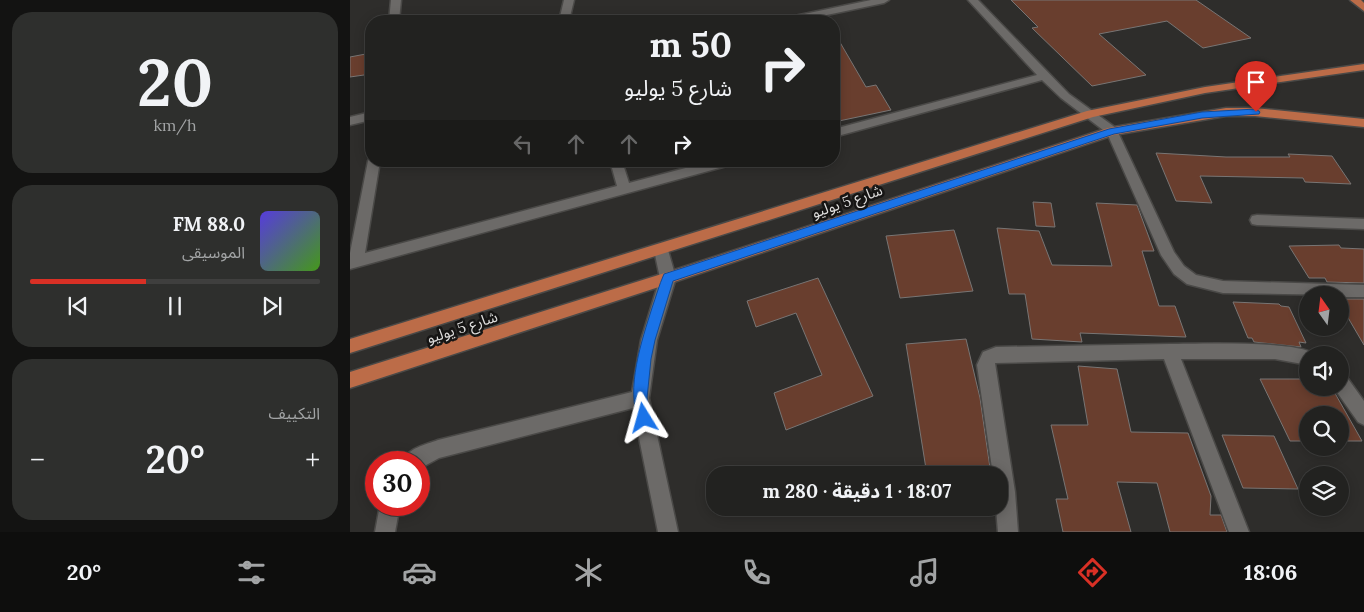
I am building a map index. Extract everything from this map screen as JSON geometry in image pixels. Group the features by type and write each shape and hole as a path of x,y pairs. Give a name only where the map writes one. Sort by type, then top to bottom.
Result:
{"main road":[{"path":"1355,0 1364,8"},
{"name":"شارع 5 يوليو","path":"350,346 1092,114 1179,94 1364,68"},
{"name":"شارع 5 يوليو","path":"350,380 668,278 1112,131 1226,112 1256,112 1364,123"}],"street":[{"path":"395,15 396,0"},
{"path":"565,15 569,0"},
{"path":"813,15 884,0"},
{"path":"973,0 1065,96 1092,114 1112,131 1168,255 1179,270 1192,280 1223,286 1364,291"},
{"path":"840,131 1044,76"},
{"path":"350,121 365,117"},
{"path":"373,167 353,262 706,167"},
{"path":"618,167 624,189"},
{"path":"1257,220 1364,224"},
{"path":"660,250 668,278 648,340 640,398 668,532"},
{"path":"1170,351 1239,532"},
{"path":"1008,532 1005,492 986,365 988,359 996,354 1170,351 1275,352 1299,356"},
{"path":"1349,395 1364,416"},
{"path":"430,452 640,398"},
{"path":"385,532 388,516"}],"building":[{"path":"1011,0 1196,0 1251,38 1203,48 1167,21 1099,34 1146,75 1092,86 1032,28 1038,27"},
{"path":"840,42 866,87 876,85 891,110 840,121"},
{"path":"365,54 365,75 350,77 350,57"},
{"path":"1156,153 1226,157 1290,157 1288,154 1332,156 1351,184 1305,182 1303,178 1200,176 1212,203 1176,201"},
{"path":"1033,202 1051,203 1055,227 1036,226"},
{"path":"1096,203 1137,205 1154,251 1142,251 1159,306 1175,306 1186,337 1080,333 1082,342 1032,339 1025,294 1009,294 997,228 1039,231 1052,265 1112,266"},
{"path":"954,230 973,291 900,298 886,236"},
{"path":"1339,245 1341,248 1364,249 1364,283 1327,282 1325,278 1309,278 1289,246"},
{"path":"818,278 873,396 786,430 774,393 822,375 796,313 756,327 747,301"},
{"path":"1349,299 1364,299 1364,345 1349,319"},
{"path":"1233,302 1279,304 1289,307 1299,328 1299,336 1303,336 1306,343 1299,342 1301,346 1299,347 1254,342 1252,338 1248,338"},
{"path":"966,339 980,398 990,466 926,466 906,344"},
{"path":"1078,366 1117,369 1131,432 1188,433 1211,496 1210,515 1221,515 1227,532 1170,532 1157,483 1117,482 1131,532 1063,532 1056,499 1068,499 1051,425 1088,425"},
{"path":"1260,379 1299,379 1299,396 1337,396 1342,406 1299,406 1299,441 1290,441"},
{"path":"1349,418 1362,441 1349,441"},
{"path":"1222,435 1274,436 1298,489 1243,488"}],"route":[{"path":"644,418 640,398 644,359 648,340 668,278 1112,131 1202,115 1226,112 1256,112"}]}
